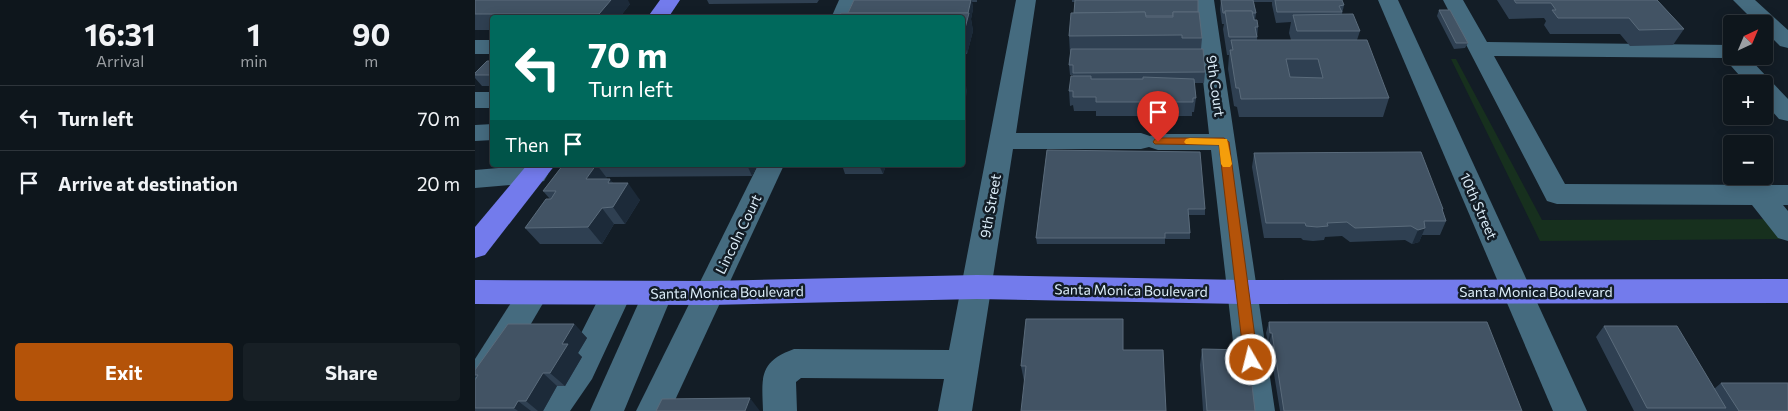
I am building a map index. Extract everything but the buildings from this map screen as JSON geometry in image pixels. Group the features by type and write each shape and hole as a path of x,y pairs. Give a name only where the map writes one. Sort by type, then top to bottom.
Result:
{"main road":[{"path":"659,15 671,0"},
{"path":"475,247 538,169"},
{"name":"Santa Monica Boulevard","path":"475,292 709,293 977,286 1242,292 1517,291 1786,293"}],"street":[{"path":"842,15 849,0"},
{"name":"9th Street","path":"955,411 1026,0"},
{"name":"9th Court","path":"1204,0 1258,411"},
{"name":"10th Street","path":"1388,0 1570,411"},
{"path":"1453,0 1557,194 1788,195"},
{"path":"1743,0 1788,43"},
{"path":"1773,44 1788,43"},
{"path":"1480,49 1723,51"},
{"path":"1743,65 1752,75"},
{"path":"1773,97 1788,113"},
{"path":"475,100 490,100"},
{"path":"475,133 490,132"},
{"path":"1001,141 1224,142"},
{"name":"Lincoln Court","path":"653,411 770,167"},
{"path":"475,179 538,169"},
{"path":"1759,195 1788,230"},
{"path":"475,388 534,293"},
{"path":"551,411 580,369 617,293"},
{"path":"607,411 658,293"},
{"path":"780,411 779,376 794,363 963,365"}],"green space":[{"path":"1451,59 1456,59 1542,220 1788,219 1788,239 1540,241"}],"slow traffic":[{"path":"1190,142 1224,142 1226,164"}],"route":[{"path":"1158,142 1224,142 1251,360"}]}
